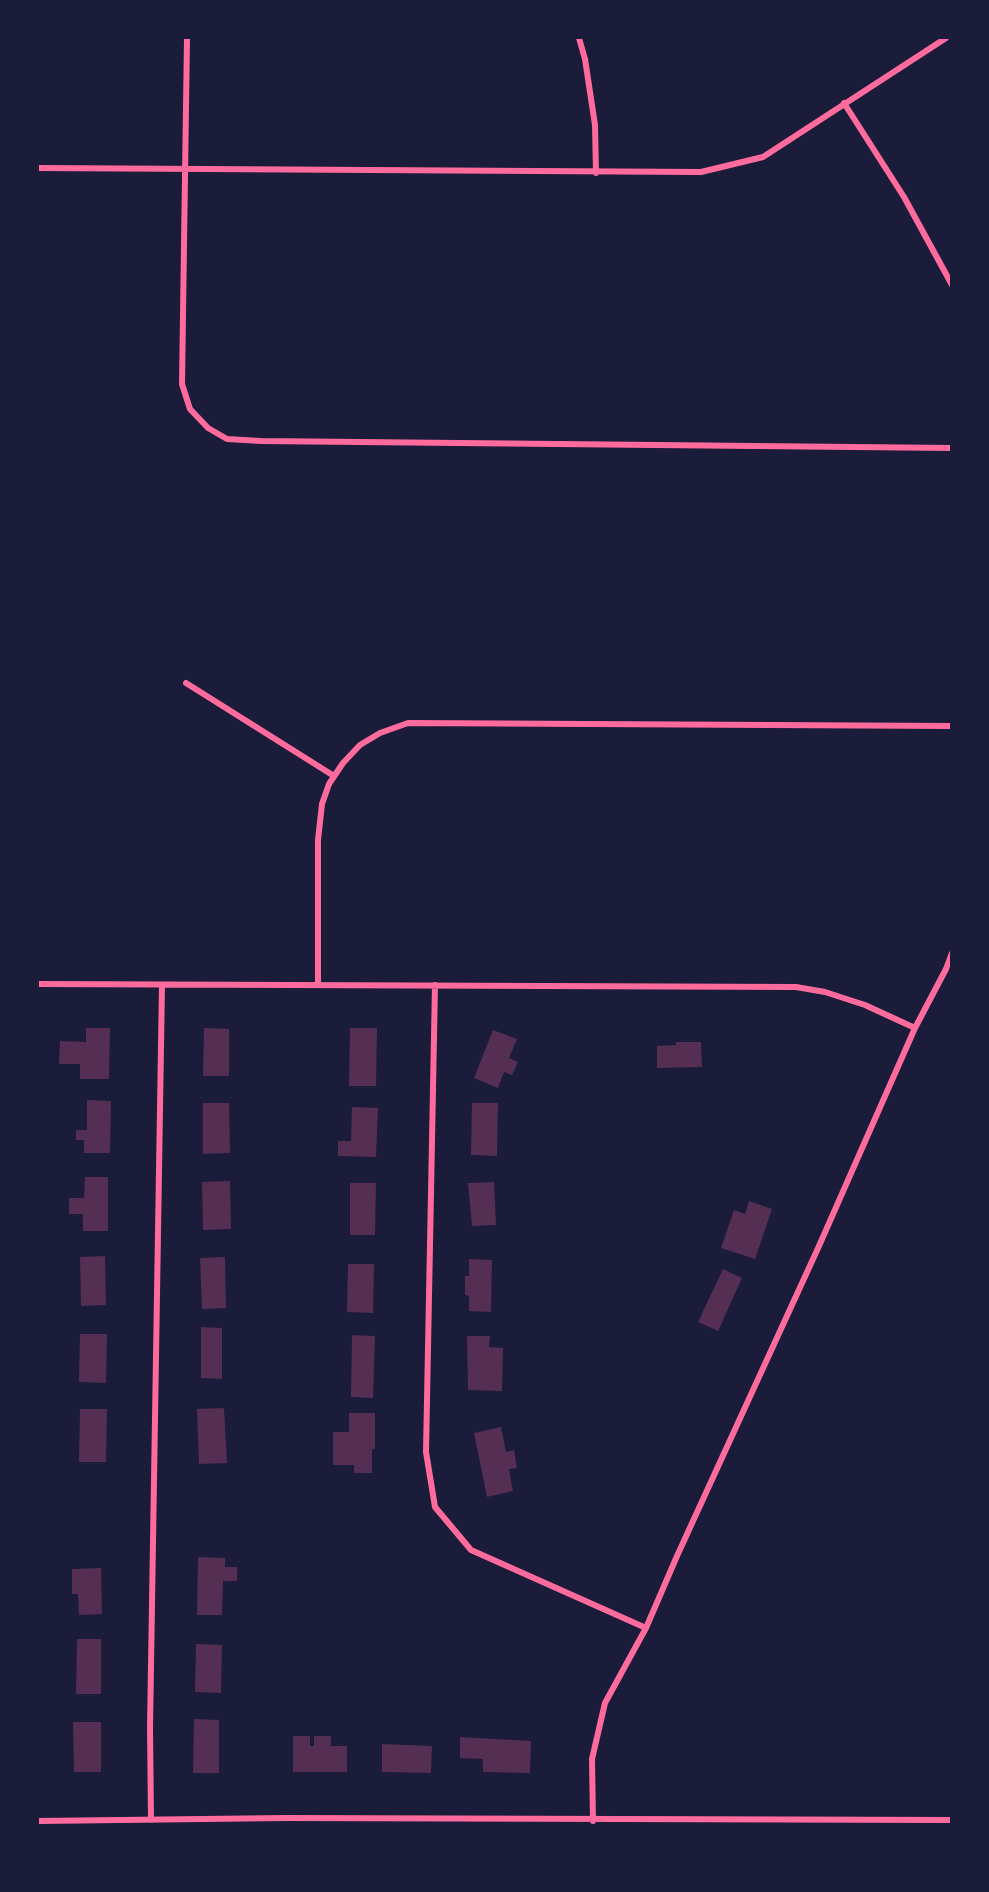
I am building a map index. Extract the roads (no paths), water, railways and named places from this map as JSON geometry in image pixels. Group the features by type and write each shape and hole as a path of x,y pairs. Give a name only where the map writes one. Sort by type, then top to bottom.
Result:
{"street":[{"path":"187,38 182,384 190,409 208,428 227,439 951,448"},
{"path":"579,38 585,59 595,125 596,173"},
{"path":"38,168 701,172 763,157 946,38"},
{"path":"844,103 904,196 951,285"},
{"path":"186,683 334,776"},
{"path":"318,985 318,840 322,804 329,784 343,763 360,745 380,733 408,723 951,726"},
{"path":"593,1821 592,1759 605,1703 646,1628 915,1028 946,969 951,953"},
{"path":"38,984 796,987 825,992 865,1005 915,1028"},
{"path":"151,1820 151,1644 162,985"},
{"path":"435,985 426,1442 435,1507 471,1550 646,1628"},
{"path":"38,1821 298,1818 593,1821 951,1820"}]}
